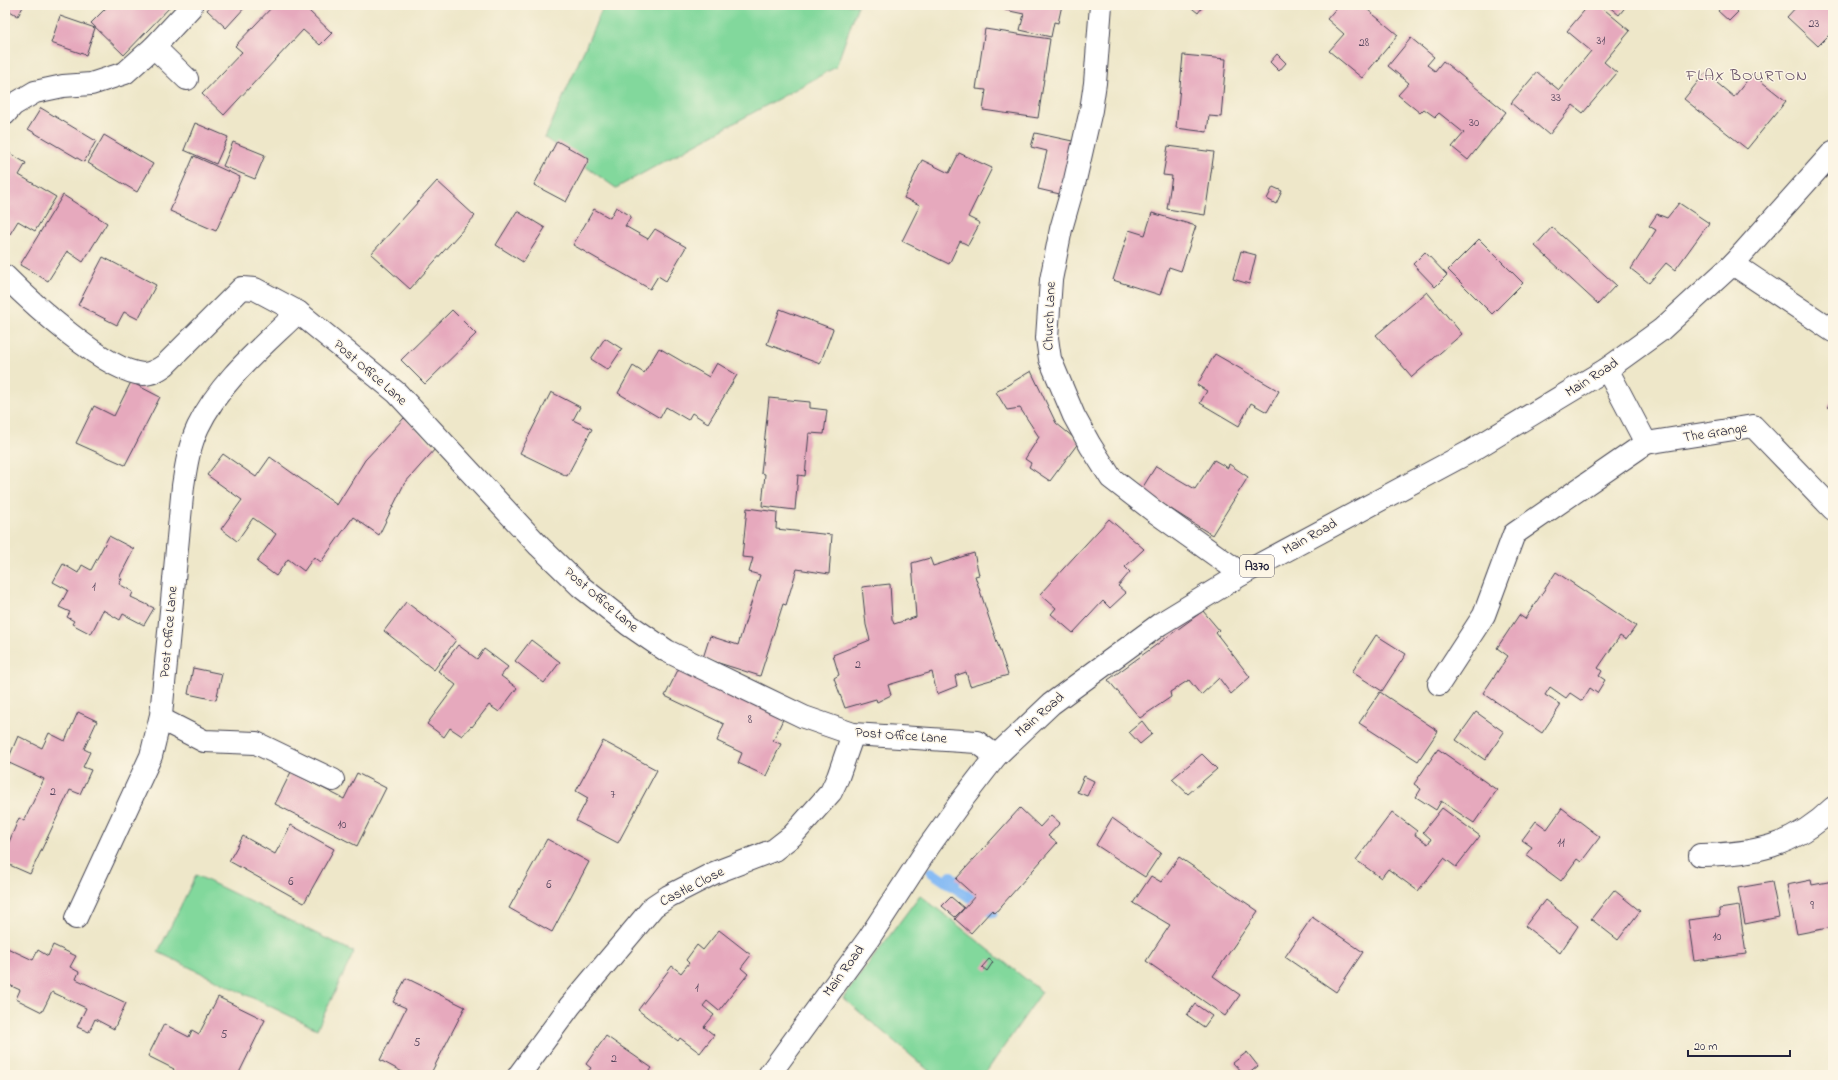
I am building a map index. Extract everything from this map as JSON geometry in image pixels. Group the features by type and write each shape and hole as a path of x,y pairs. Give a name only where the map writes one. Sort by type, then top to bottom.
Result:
{"street":[{"name":"Church Lane","path":"1101,5 1095,83 1076,180 1061,229 1051,280 1047,338 1050,359 1074,416 1111,478 1242,574"},
{"path":"5,114 14,105 35,92 63,86 91,84 125,73 154,47 191,7"},
{"path":"154,47 187,79"},
{"name":"Main Road","path":"769,1075 869,938 933,840 996,756 1012,739 1069,690 1160,624 1242,574 1471,451 1607,369 1661,330 1734,264 1833,152"},
{"path":"1734,264 1833,331"},
{"path":"5,276 56,324 114,364 130,372 142,374 156,372 165,365 242,288 255,289 298,312"},
{"name":"Post Office Lane","path":"76,918 151,756 161,719 183,486 186,463 193,439 210,405 224,386 298,312 397,393 539,546 580,586 629,626 668,651 804,717 854,734 977,742 996,756"},
{"path":"1438,684 1484,615 1514,534 1646,443 1607,369"},
{"name":"The Grange","path":"1646,443 1753,426 1833,509"},
{"path":"161,719 204,741 256,743 333,780"},
{"name":"Castle Close","path":"519,1075 570,1006 654,906 669,896 714,874 774,850 792,836 806,822 831,792 854,734"},
{"path":"1700,855 1739,854 1766,848 1786,841 1806,831 1833,808"}],"green space":[{"path":"604,5 858,5 836,67 616,188 545,138"},
{"path":"196,875 354,952 317,1029 158,952"},
{"path":"920,895 1042,992 984,1075 934,1075 843,998"}],"building":[{"path":"5,5 24,5 18,16 5,8"},
{"path":"109,5 172,5 124,55 91,23"},
{"path":"211,5 247,5 226,28 207,10"},
{"path":"274,5 316,5 309,11 332,33 320,45 303,30 224,115 202,94 242,52 235,46"},
{"path":"1006,5 1062,5 1058,23 1054,22 1051,37 1020,30 1024,14 1005,10"},
{"path":"1067,5 1078,5 1077,8"},
{"path":"1188,5 1204,5 1198,13"},
{"path":"1339,5 1362,5 1398,35 1362,78 1329,51 1344,34 1327,19"},
{"path":"1589,5 1599,5 1630,31 1604,62 1617,73 1583,113 1573,105 1549,135 1511,103 1537,72 1559,90 1591,51 1567,31"},
{"path":"1607,5 1627,5 1619,15"},
{"path":"1723,5 1731,5 1738,12 1729,21 1718,11"},
{"path":"1798,5 1833,5 1833,31 1818,46 1787,17"},
{"path":"60,16 95,28 86,55 51,43"},
{"path":"985,29 1050,39 1038,118 983,110 986,90 976,89"},
{"path":"1411,38 1434,57 1427,65 1435,71 1443,61 1506,112 1468,160 1452,147 1464,133 1439,113 1435,117 1424,109 1420,113 1398,95 1409,83 1388,66"},
{"path":"1277,54 1286,63 1279,71 1270,62"},
{"path":"1183,55 1226,59 1221,117 1209,116 1207,132 1176,128"},
{"path":"1705,73 1734,97 1752,74 1786,101 1747,149 1684,99"},
{"path":"41,108 96,141 84,162 28,129"},
{"path":"195,123 228,137 216,164 184,150"},
{"path":"1035,133 1077,142 1064,195 1038,189 1047,151 1031,147"},
{"path":"104,135 153,164 137,192 88,163"},
{"path":"557,141 589,159 566,202 534,185"},
{"path":"233,142 265,155 255,179 223,166"},
{"path":"1168,146 1214,152 1205,215 1167,209 1172,176 1163,175"},
{"path":"9,153 26,163 19,175 56,197 35,231 18,221 10,234 5,231 5,160"},
{"path":"959,153 992,168 968,217 980,223 968,245 960,241 949,264 902,241 920,205 904,198 922,160 949,173"},
{"path":"194,156 240,177 216,231 170,211"},
{"path":"437,181 475,216 410,289 371,254"},
{"path":"1273,187 1282,191 1276,204 1267,199"},
{"path":"63,195 107,223 83,262 67,251 48,281 20,265"},
{"path":"1679,203 1709,223 1675,270 1666,263 1649,283 1631,269 1656,230 1649,226 1657,214 1667,218"},
{"path":"616,207 631,216 625,226 648,239 655,229 686,247 666,281 658,276 650,289 573,245 594,209 610,218"},
{"path":"517,211 545,228 523,262 496,245"},
{"path":"1152,213 1196,226 1181,271 1169,267 1160,295 1113,280 1129,230 1145,235"},
{"path":"1552,227 1616,285 1598,304 1535,246"},
{"path":"1479,239 1523,283 1492,314 1448,270"},
{"path":"1241,251 1256,255 1249,284 1233,279"},
{"path":"1425,252 1447,275 1435,287 1413,264"},
{"path":"103,257 156,285 138,319 124,312 117,325 78,305"},
{"path":"1427,292 1462,334 1412,377 1376,335"},
{"path":"780,309 833,329 820,364 767,344"},
{"path":"452,310 476,334 425,384 401,360"},
{"path":"605,338 622,349 608,370 591,359"},
{"path":"659,348 709,377 717,363 737,375 708,423 692,413 688,420 666,407 660,418 618,393 633,366 644,373"},
{"path":"1215,354 1279,391 1267,412 1251,403 1239,426 1200,403 1207,391 1197,385"},
{"path":"1031,371 1056,423 1079,442 1050,481 1029,467 1031,463 1025,459 1039,437 1020,408 1007,410 996,392"},
{"path":"131,382 160,397 125,465 76,443 94,406 114,416"},
{"path":"551,392 580,407 573,420 592,429 567,476 520,453"},
{"path":"769,398 810,402 810,408 827,410 824,434 809,433 805,476 798,475 795,510 762,506 765,474 761,473"},
{"path":"1833,398 1833,410 1828,407"},
{"path":"404,418 436,448 404,484 379,535 353,517 321,562 314,557 304,571 288,559 276,576 257,562 276,534 253,518 237,541 221,529 242,500 207,475 223,454 256,477 270,457 337,505 365,460"},
{"path":"1214,460 1228,468 1229,464 1248,477 1212,535 1141,490 1156,466 1195,489"},
{"path":"747,508 777,512 776,529 832,535 829,574 797,569 786,605 783,604 760,676 703,658 710,636 738,645 760,575 749,572 753,558 742,557"},
{"path":"1109,519 1144,549 1125,567 1130,572 1118,586 1126,593 1110,608 1103,601 1073,633 1051,614 1056,608 1040,594"},
{"path":"109,536 134,549 119,578 122,579 119,584 133,592 131,597 154,608 144,625 123,614 120,620 103,610 91,634 72,624 74,621 67,617 70,612 59,607 68,590 53,582 63,564 78,573 82,565 91,570"},
{"path":"974,553 979,575 975,576 1008,675 970,686 966,672 955,676 957,686 937,694 932,672 888,685 891,695 877,702 876,699 845,708 834,678 839,675 833,655 870,640 866,625 862,587 890,584 892,619 894,624 916,617 912,563 930,558 933,566"},
{"path":"1556,572 1636,626 1626,640 1620,636 1598,668 1602,671 1599,676 1605,680 1597,693 1590,688 1582,701 1570,693 1566,698 1550,687 1545,695 1561,705 1542,733 1483,693 1508,656 1497,648 1519,615 1525,619"},
{"path":"406,602 456,640 434,670 384,631"},
{"path":"1203,611 1219,630 1216,633 1250,677 1231,694 1219,678 1201,695 1189,680 1170,692 1171,697 1140,718 1108,680"},
{"path":"1376,635 1406,654 1382,691 1352,672"},
{"path":"531,640 560,662 544,683 515,661"},
{"path":"458,645 477,659 484,649 508,667 501,676 517,688 499,712 489,705 472,727 471,726 462,736 450,728 444,737 427,724 456,685 438,671"},
{"path":"681,664 784,717 773,741 781,744 766,776 738,763 742,753 717,741 724,724 665,696"},
{"path":"193,668 222,674 216,700 188,694"},
{"path":"1380,692 1438,731 1418,761 1359,723"},
{"path":"78,712 97,721 84,749 90,752 83,767 91,770 80,794 70,790 30,874 5,863 5,841 9,842 19,818 24,821 44,779 7,762 18,736 42,748 49,733 65,741"},
{"path":"1476,712 1504,732 1485,760 1456,740"},
{"path":"1142,721 1152,734 1140,744 1129,732"},
{"path":"603,741 657,770 618,843 576,821 588,798 576,791"},
{"path":"1438,749 1497,790 1474,823 1441,801 1436,810 1416,797 1421,789 1414,784"},
{"path":"1202,754 1217,769 1188,794 1172,779"},
{"path":"291,772 344,799 357,773 386,788 357,846 275,804"},
{"path":"1084,776 1094,781 1087,796 1077,792"},
{"path":"1020,808 1040,827 1051,815 1060,823 1048,836 1057,843 995,913 992,910 971,933 955,919 975,896 956,879"},
{"path":"1442,808 1480,836 1456,867 1444,858 1418,891 1388,869 1381,878 1356,860 1392,812 1417,831 1415,835 1428,844 1431,839 1423,832"},
{"path":"1562,808 1600,837 1581,862 1577,859 1561,881 1526,855 1532,847 1522,840 1536,821 1547,829"},
{"path":"1112,818 1161,853 1145,877 1096,845"},
{"path":"291,825 334,849 304,903 229,861 243,836 275,854"},
{"path":"547,839 589,862 552,932 509,908"},
{"path":"1179,857 1258,911 1213,976 1240,995 1225,1016 1146,961 1170,925 1133,903 1151,876 1161,882"},
{"path":"1811,880 1812,885 1833,881 1833,927 1797,934 1787,885"},
{"path":"1772,882 1779,917 1745,924 1738,888"},
{"path":"1614,890 1640,911 1618,940 1591,919"},
{"path":"951,897 964,908 955,917 942,906"},
{"path":"1545,900 1578,926 1560,953 1525,926"},
{"path":"1739,906 1746,954 1694,961 1688,920 1720,916 1719,909"},
{"path":"1312,917 1363,952 1336,992 1285,957"},
{"path":"719,930 751,955 741,968 748,974 719,1011 707,1001 703,1006 714,1015 704,1027 714,1035 700,1053 680,1038 678,1041 638,1010 672,966 681,973 689,963 686,960 697,945 703,950"},
{"path":"53,945 76,956 70,967 79,972 76,979 126,1003 114,1029 95,1019 89,1032 77,1027 86,1008 52,992 42,1012 16,999 20,990 5,983 5,947 33,960 38,950 48,956"},
{"path":"989,959 993,962 987,971 982,967"},
{"path":"406,978 465,1007 430,1075 408,1075 380,1060 406,1008 393,1002"},
{"path":"218,997 265,1020 238,1075 171,1075 174,1069 148,1056 164,1024 189,1037 192,1030 199,1034"},
{"path":"1195,1004 1212,1016 1204,1027 1187,1015"},
{"path":"606,1036 652,1068 647,1075 586,1075 591,1068 586,1064"},
{"path":"1247,1052 1258,1066 1247,1075 1244,1075 1233,1063"}],"waterway":[{"path":"931,872 993,913"},
{"path":"946,882 951,876 956,881"}],"district":[{"name":"FLAX BOURTON","path":"1747,76"}]}
